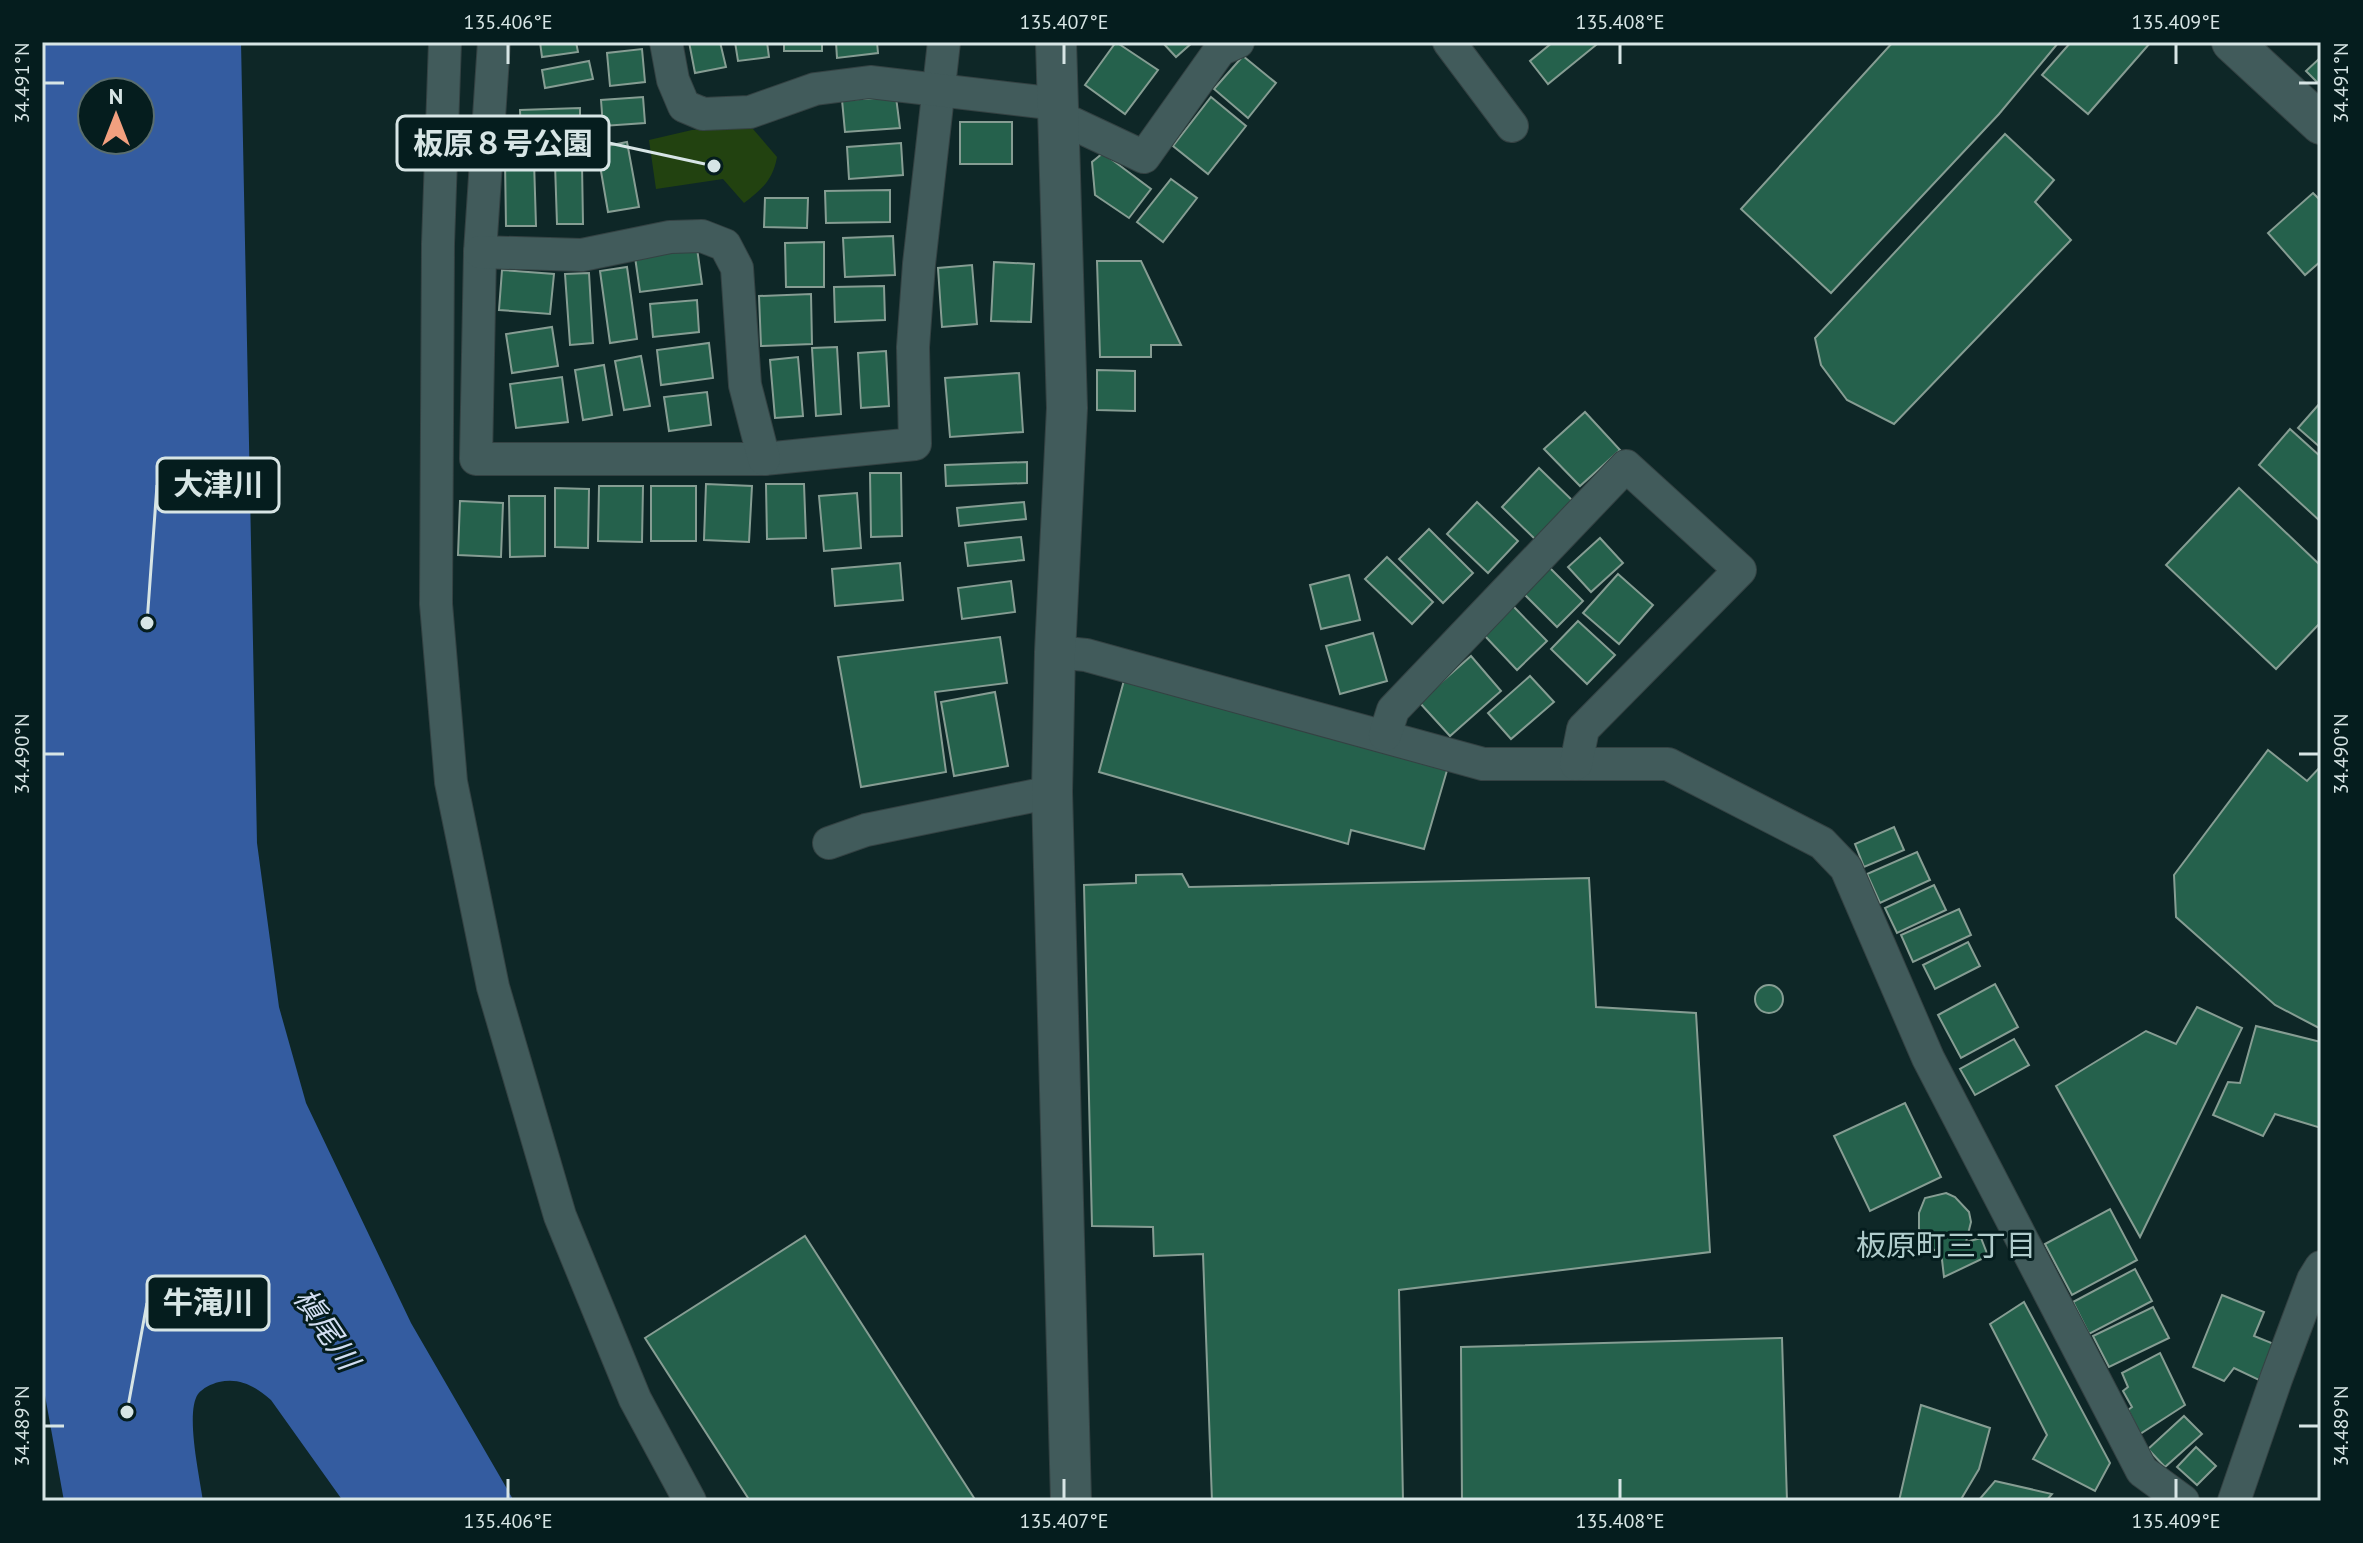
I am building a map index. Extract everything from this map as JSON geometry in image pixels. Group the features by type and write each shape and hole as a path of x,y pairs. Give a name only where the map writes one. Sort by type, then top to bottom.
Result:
{"street":[{"path":"445,42 438,244 436,604 451,782 493,987 560,1216 635,1399 690,1501"},
{"path":"494,42 480,252 476,459 764,459 915,444 913,347 919,264 944,42"},
{"path":"666,42 673,80 684,106 703,114 750,112 815,89 870,82 939,89 1058,111 1144,157 1220,50 1238,42"},
{"path":"1056,42 1067,408 1055,652 1052,792 1071,1501"},
{"path":"1449,42 1512,126"},
{"path":"2232,42 2321,124"},
{"path":"480,252 582,255 670,237 702,236 725,245 737,268 745,385 764,459"},
{"path":"1385,735 1393,710 1626,466 1740,570 1583,729 1576,764"},
{"path":"1055,652 1086,655 1483,764 1668,764 1822,843 1846,868 1928,1058 2142,1471 2183,1501"},
{"path":"829,843 866,830 1052,792"},
{"path":"2234,1501 2276,1379 2313,1280 2321,1267"}],"green space":[{"path":"753,129 777,157 770,178 751,198 744,203 723,179 656,189 649,140 692,130"}],"water":[{"name":"槇尾川","path":"42,42 241,42 257,843 279,1007 306,1103 411,1323 514,1501 343,1501 271,1400 247,1384 227,1381 205,1388 194,1403 193,1430 203,1501 64,1501 42,1379"}],"building":[{"path":"540,42 576,42 578,52 542,57"},
{"path":"689,42 720,42 726,67 695,73"},
{"path":"735,42 767,42 769,57 738,61"},
{"path":"784,42 822,42 822,51 784,51"},
{"path":"836,42 877,42 878,53 837,58"},
{"path":"1116,42 1158,70 1125,114 1085,85"},
{"path":"1162,42 1193,42 1176,57"},
{"path":"1553,42 1593,42 1596,45 1548,84 1530,61"},
{"path":"1893,42 2059,42 1999,114 1831,293 1741,209"},
{"path":"2071,42 2151,42 2088,114 2042,75"},
{"path":"642,49 645,82 610,86 607,53"},
{"path":"1243,56 1276,83 1248,118 1214,89"},
{"path":"2321,57 2321,86 2306,71"},
{"path":"589,61 593,79 545,88 542,70"},
{"path":"643,97 645,123 603,126 601,100"},
{"path":"896,97 900,128 845,132 842,100"},
{"path":"1211,97 1246,126 1208,174 1173,146"},
{"path":"580,108 580,134 521,136 520,110"},
{"path":"960,122 1012,122 1012,164 960,164"},
{"path":"2005,134 2054,180 2035,202 2071,240 1894,424 1847,400 1821,365 1815,338"},
{"path":"627,142 639,207 608,212 597,148"},
{"path":"901,143 903,175 849,179 847,147"},
{"path":"1103,153 1151,189 1129,218 1095,195 1092,162"},
{"path":"505,161 534,161 536,226 506,226"},
{"path":"555,164 582,164 583,224 557,224"},
{"path":"1171,179 1197,198 1163,242 1137,222"},
{"path":"890,190 890,222 826,223 825,191"},
{"path":"2313,193 2321,201 2321,261 2305,275 2268,233"},
{"path":"765,198 808,198 807,228 764,227"},
{"path":"893,236 895,275 845,277 843,238"},
{"path":"824,242 824,287 786,287 785,243"},
{"path":"697,248 702,284 640,292 635,257"},
{"path":"1097,261 1141,261 1181,345 1151,345 1151,357 1100,357"},
{"path":"994,262 1034,264 1031,322 991,321"},
{"path":"972,265 977,324 942,327 938,268"},
{"path":"627,267 637,339 610,343 600,271"},
{"path":"502,270 554,274 550,314 499,310"},
{"path":"589,273 593,343 570,345 565,274"},
{"path":"884,286 885,320 835,322 834,287"},
{"path":"811,294 812,344 761,346 759,296"},
{"path":"697,300 699,332 653,337 650,304"},
{"path":"552,327 558,366 512,373 506,334"},
{"path":"709,343 713,378 661,385 657,350"},
{"path":"837,347 841,414 816,416 812,348"},
{"path":"886,351 889,406 861,408 858,353"},
{"path":"641,356 650,406 624,410 615,361"},
{"path":"798,357 803,416 775,418 770,360"},
{"path":"604,365 612,415 583,420 575,370"},
{"path":"1097,370 1135,371 1135,411 1097,410"},
{"path":"1019,373 1023,432 950,437 945,378"},
{"path":"562,377 568,422 516,428 510,384"},
{"path":"707,392 711,425 669,431 664,397"},
{"path":"2321,402 2321,448 2298,428"},
{"path":"1585,412 1620,450 1580,486 1544,449"},
{"path":"2290,429 2321,457 2321,522 2259,465"},
{"path":"1027,462 1027,483 946,486 945,465"},
{"path":"1539,468 1574,502 1537,541 1502,507"},
{"path":"870,473 901,473 902,536 871,537"},
{"path":"706,484 752,486 749,542 704,540"},
{"path":"766,484 804,484 806,538 767,539"},
{"path":"599,486 643,486 642,542 598,541"},
{"path":"651,486 696,486 696,541 651,541"},
{"path":"555,488 589,489 588,548 555,547"},
{"path":"2239,488 2321,566 2321,622 2276,669 2166,565"},
{"path":"857,493 861,548 824,551 819,496"},
{"path":"509,496 545,496 545,556 510,557"},
{"path":"460,501 503,503 501,557 458,555"},
{"path":"1024,502 1026,519 959,526 957,508"},
{"path":"1477,502 1518,541 1488,573 1447,534"},
{"path":"1429,529 1473,573 1443,603 1399,559"},
{"path":"1021,537 1024,560 968,566 965,543"},
{"path":"1600,538 1623,563 1591,592 1568,567"},
{"path":"1387,557 1433,602 1412,624 1365,579"},
{"path":"900,563 903,600 835,606 832,569"},
{"path":"1547,565 1583,601 1557,627 1521,591"},
{"path":"1618,574 1653,605 1619,644 1583,613"},
{"path":"1349,575 1360,620 1321,629 1310,585"},
{"path":"1011,581 1015,612 962,619 958,588"},
{"path":"1513,606 1547,641 1517,670 1484,635"},
{"path":"1578,621 1615,655 1587,684 1551,649"},
{"path":"1373,633 1387,681 1340,694 1326,646"},
{"path":"1000,637 1007,683 935,692 946,772 861,787 838,657"},
{"path":"1471,656 1501,691 1450,736 1419,702"},
{"path":"1126,673 1448,767 1424,849 1351,830 1348,844 1099,772"},
{"path":"1530,676 1554,702 1511,739 1488,713"},
{"path":"995,692 1008,766 954,776 941,702"},
{"path":"2268,750 2307,781 2321,766 2321,1029 2275,1005 2176,917 2174,875"},
{"path":"1894,827 1904,850 1864,867 1855,844"},
{"path":"1917,852 1930,880 1880,903 1867,874"},
{"path":"1182,874 1189,887 1589,878 1596,1007 1696,1013 1710,1252 1399,1290 1403,1501 1212,1501 1203,1254 1154,1256 1153,1227 1092,1226 1084,885 1136,883 1136,875"},
{"path":"1934,885 1946,910 1897,933 1885,908"},
{"path":"1959,909 1971,935 1913,962 1901,935"},
{"path":"1968,942 1980,966 1935,989 1923,965"},
{"path":"1995,984 2018,1027 1961,1058 1938,1015"},
{"path":"1769,985 1779,989 1783,999 1779,1009 1769,1013 1759,1009 1755,999 1759,989"},
{"path":"2197,1007 2242,1028 2140,1237 2056,1086 2146,1031 2176,1044"},
{"path":"2256,1026 2321,1042 2321,1128 2275,1114 2263,1136 2213,1115 2228,1082 2240,1083"},
{"path":"2014,1039 2029,1065 1975,1095 1960,1069"},
{"path":"1905,1103 1941,1177 1870,1211 1834,1136"},
{"path":"1946,1193 1955,1197 1969,1212 1971,1222 1966,1242 1981,1238 1988,1256 1944,1277 1941,1251 1934,1250 1919,1229 1919,1213 1925,1198"},
{"path":"2110,1209 2137,1260 2072,1295 2045,1244"},
{"path":"805,1236 976,1501 750,1501 645,1338"},
{"path":"2135,1269 2152,1301 2089,1334 2073,1302"},
{"path":"2222,1295 2264,1312 2254,1336 2274,1344 2259,1380 2234,1368 2224,1381 2193,1367"},
{"path":"2024,1302 2110,1463 2095,1491 2033,1459 2047,1435 1990,1324"},
{"path":"2153,1307 2169,1338 2109,1367 2093,1336"},
{"path":"1782,1338 1787,1501 1462,1501 1461,1347"},
{"path":"2160,1353 2185,1405 2140,1434 2128,1410 2132,1407 2123,1391 2128,1387 2122,1373"},
{"path":"1921,1405 1990,1428 1979,1469 1960,1501 1899,1501"},
{"path":"2184,1416 2202,1434 2165,1467 2148,1449"},
{"path":"2196,1447 2216,1466 2197,1485 2177,1467"},
{"path":"1995,1481 2052,1494 2046,1501 1978,1501"}],"place":[{"name":"板原８号公園","path":"714,166"},
{"name":"大津川","path":"147,623"},
{"name":"牛滝川","path":"127,1412"}],"district":[{"name":"板原町三丁目","path":"1946,1246"}]}
